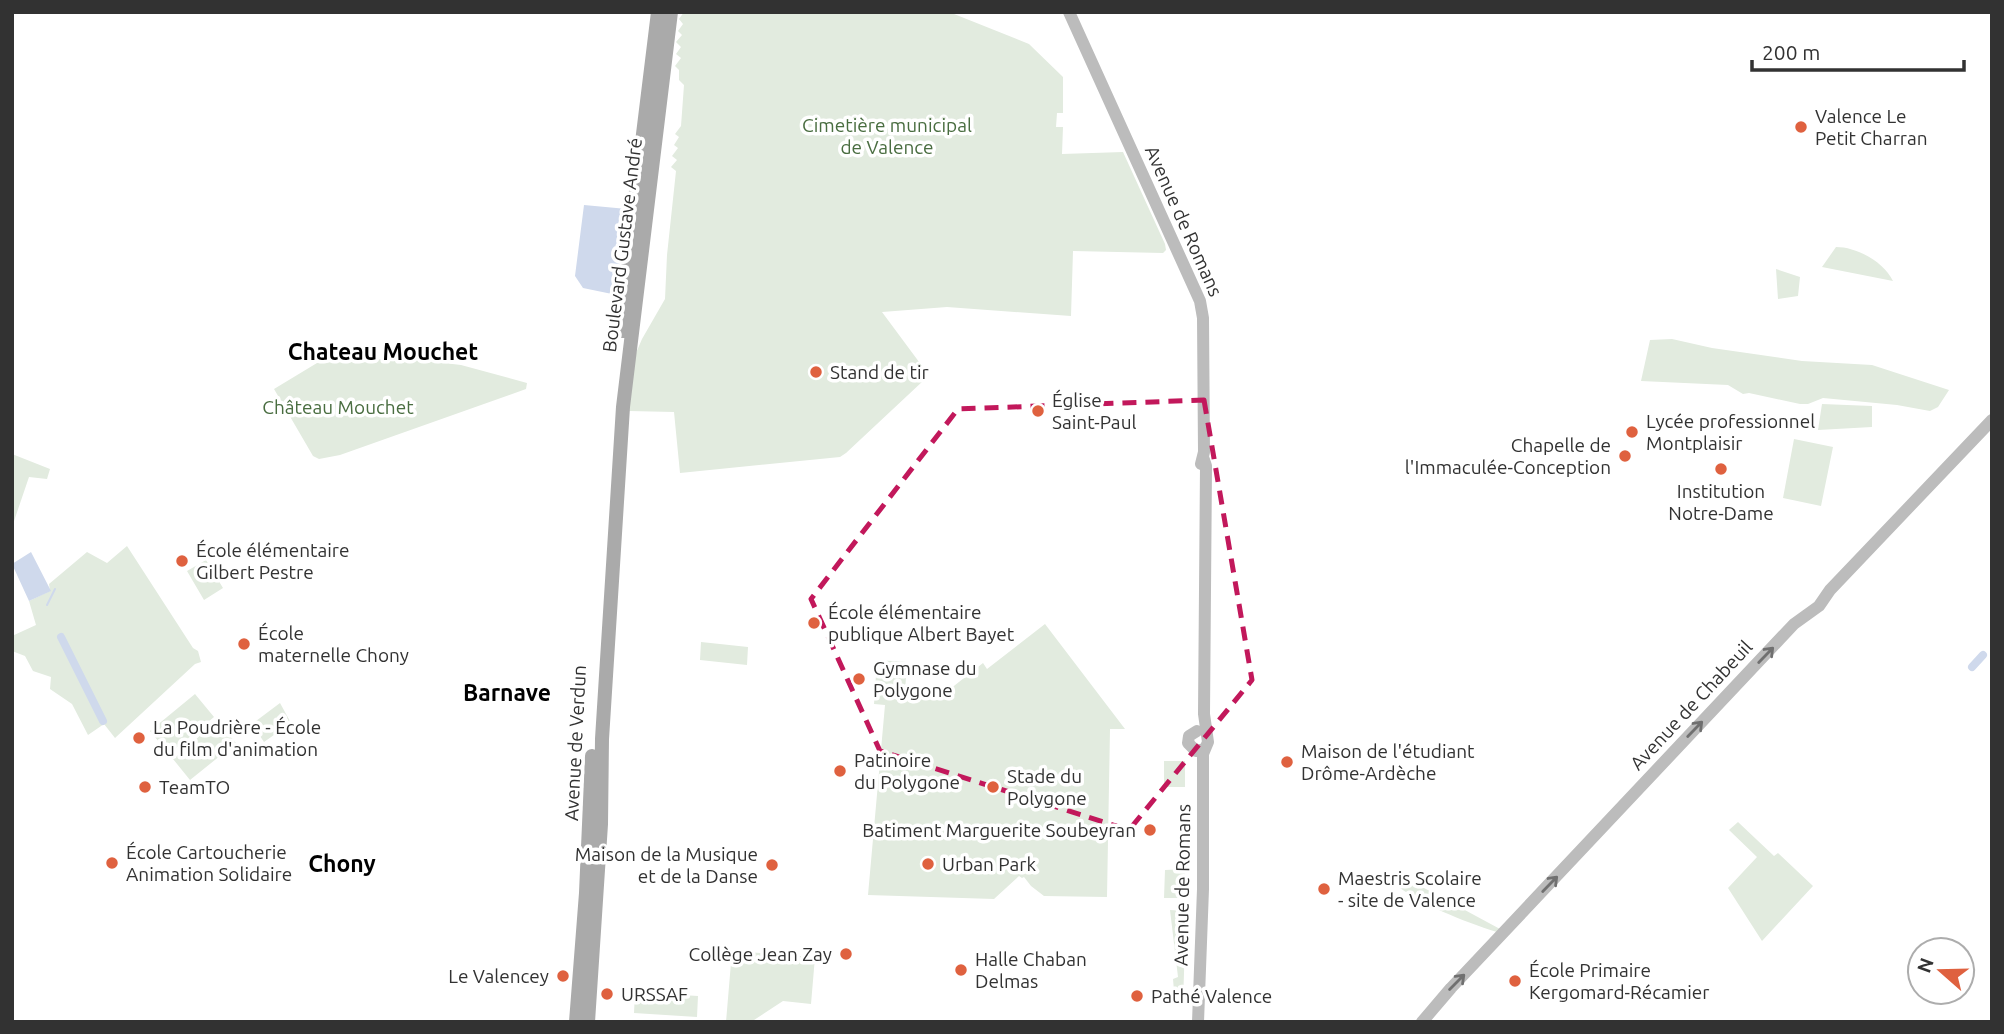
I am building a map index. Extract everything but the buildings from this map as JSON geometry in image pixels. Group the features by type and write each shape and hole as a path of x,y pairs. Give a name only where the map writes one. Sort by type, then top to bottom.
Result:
{"main road":[{"name":"Boulevard Gustave André","path":"613,466 624,303 658,12"},
{"name":"Boulevard Gustave André","path":"620,482 623,407 671,12"},
{"name":"Avenue de Romans","path":"1069,12 1184,263 1202,309 1202,733"},
{"name":"Avenue de Chabeuil","path":"1423,1022 1451,988 1794,624 1819,606 1827,592 1991,420"},
{"name":"Avenue de Verdun","path":"576,1022 613,466"},
{"name":"Avenue de Verdun","path":"588,1022 601,824 600,766 610,590 620,482"},
{"path":"1192,733 1202,733 1208,742 1200,750 1189,747 1187,741 1192,733"},
{"name":"Avenue de Romans","path":"1191,1022 1200,750"},
{"name":"Avenue de Romans","path":"1198,1022 1200,750"}],"highlighted area":[{"path":"1204,400 1252,680 1129,830 880,751 811,599 958,409"}],"green space":[{"name":"Cimetière municipal de Valence","path":"684,12 949,12 1029,44 1063,77 1063,113 1057,113 1056,127 1063,127 1062,154 1123,152 1166,250 1163,253 1073,251 1071,316 947,307 882,312 925,370 923,381 846,453 840,457 680,473 674,412 629,411 633,360 665,299 676,171 671,167 677,160 672,156 678,148 674,145 679,137 675,134 681,126 684,85 679,80 679,70 675,66 681,58 676,54 681,47 676,42 682,35 678,31 683,24 679,19"},
{"path":"1836,247 1869,257 1889,274 1893,281 1822,267"},
{"path":"1776,269 1800,277 1798,296 1778,299"},
{"path":"1672,339 1712,348 1802,361 1872,365 1949,390 1938,407 1930,411 1823,398 1800,404 1743,394 1728,385 1641,381 1650,340"},
{"name":"Château Mouchet","path":"402,358 461,365 527,383 526,389 340,455 319,459 313,456 274,389 317,363"},
{"path":"1822,404 1872,406 1872,427 1818,430"},
{"path":"1794,439 1833,447 1821,506 1783,498"},
{"path":"12,454 50,469 47,479 29,477 12,527"},
{"path":"127,546 193,648 198,651 201,662 195,664 115,738 104,724 88,735 72,704 50,689 51,677 33,671 25,656 12,651 12,636 36,625 29,601 50,591 49,584 87,552 107,563"},
{"path":"206,560 223,588 204,600 187,571"},
{"name":"Stade du Polygone","path":"1045,624 1125,729 1110,729 1107,897 1044,896 1024,877 1019,876 994,899 868,895 885,705 874,704 877,660 907,662 905,692 945,693 983,663 987,669"},
{"path":"701,642 748,647 747,665 700,660"},
{"path":"195,694 214,717 169,754 150,731"},
{"path":"280,703 291,723 264,742 252,724"},
{"path":"217,721 236,743 190,780 173,759"},
{"path":"1164,761 1185,761 1185,787 1164,787"},
{"path":"1738,822 1774,856 1778,853 1813,886 1762,941 1728,888 1757,857 1729,830"},
{"path":"1185,869 1185,898 1164,898 1165,870"},
{"path":"1400,875 1500,929 1497,932 1470,923 1417,898 1393,883"},
{"path":"1170,910 1186,911 1183,1004 1175,1003 1173,979 1178,977"},
{"path":"732,951 815,957 811,1004 783,1001 751,1022 726,1022"},
{"path":"635,992 698,996 697,1017 634,1013"}],"water":[{"path":"584,205 627,209 617,288 612,294 583,288 575,276"},
{"path":"31,552 51,591 29,601 12,564"}],"waterway":[{"path":"47,605 55,589"},
{"path":"61,637 103,721"},
{"path":"1972,667 1983,655"}],"place":[{"name":"Valence Le Petit Charran","path":"1801,127"},
{"name":"Stand de tir","path":"816,372"},
{"name":"Église Saint-Paul","path":"1038,411"},
{"name":"Lycée professionnel Montplaisir","path":"1632,432"},
{"name":"Chapelle de l'Immaculée-Conception","path":"1625,456"},
{"name":"Institution Notre-Dame","path":"1721,469"},
{"name":"École élémentaire Gilbert Pestre","path":"182,561"},
{"name":"École élémentaire publique Albert Bayet","path":"814,623"},
{"name":"École maternelle Chony","path":"244,644"},
{"name":"Gymnase du Polygone","path":"859,679"},
{"name":"La Poudrière - École du film d'animation","path":"139,738"},
{"name":"Maison de l'étudiant Drôme-Ardèche","path":"1287,762"},
{"name":"Patinoire du Polygone","path":"840,771"},
{"name":"TeamTO","path":"145,787"},
{"name":"Stade du Polygone","path":"993,787"},
{"name":"Batiment Marguerite Soubeyran","path":"1150,830"},
{"name":"École Cartoucherie Animation Solidaire","path":"112,863"},
{"name":"Urban Park","path":"928,864"},
{"name":"Maison de la Musique et de la Danse","path":"772,865"},
{"name":"Maestris Scolaire - site de Valence","path":"1324,889"},
{"name":"Collège Jean Zay","path":"846,954"},
{"name":"Halle Chaban Delmas","path":"961,970"},
{"name":"Le Valencey","path":"563,976"},
{"name":"École Primaire Kergomard-Récamier","path":"1515,981"},
{"name":"URSSAF","path":"607,994"},
{"name":"Pathé Valence","path":"1137,996"}],"district":[{"name":"Chateau Mouchet","path":"383,351"},
{"name":"Barnave","path":"507,692"},
{"name":"Chony","path":"342,863"}]}
